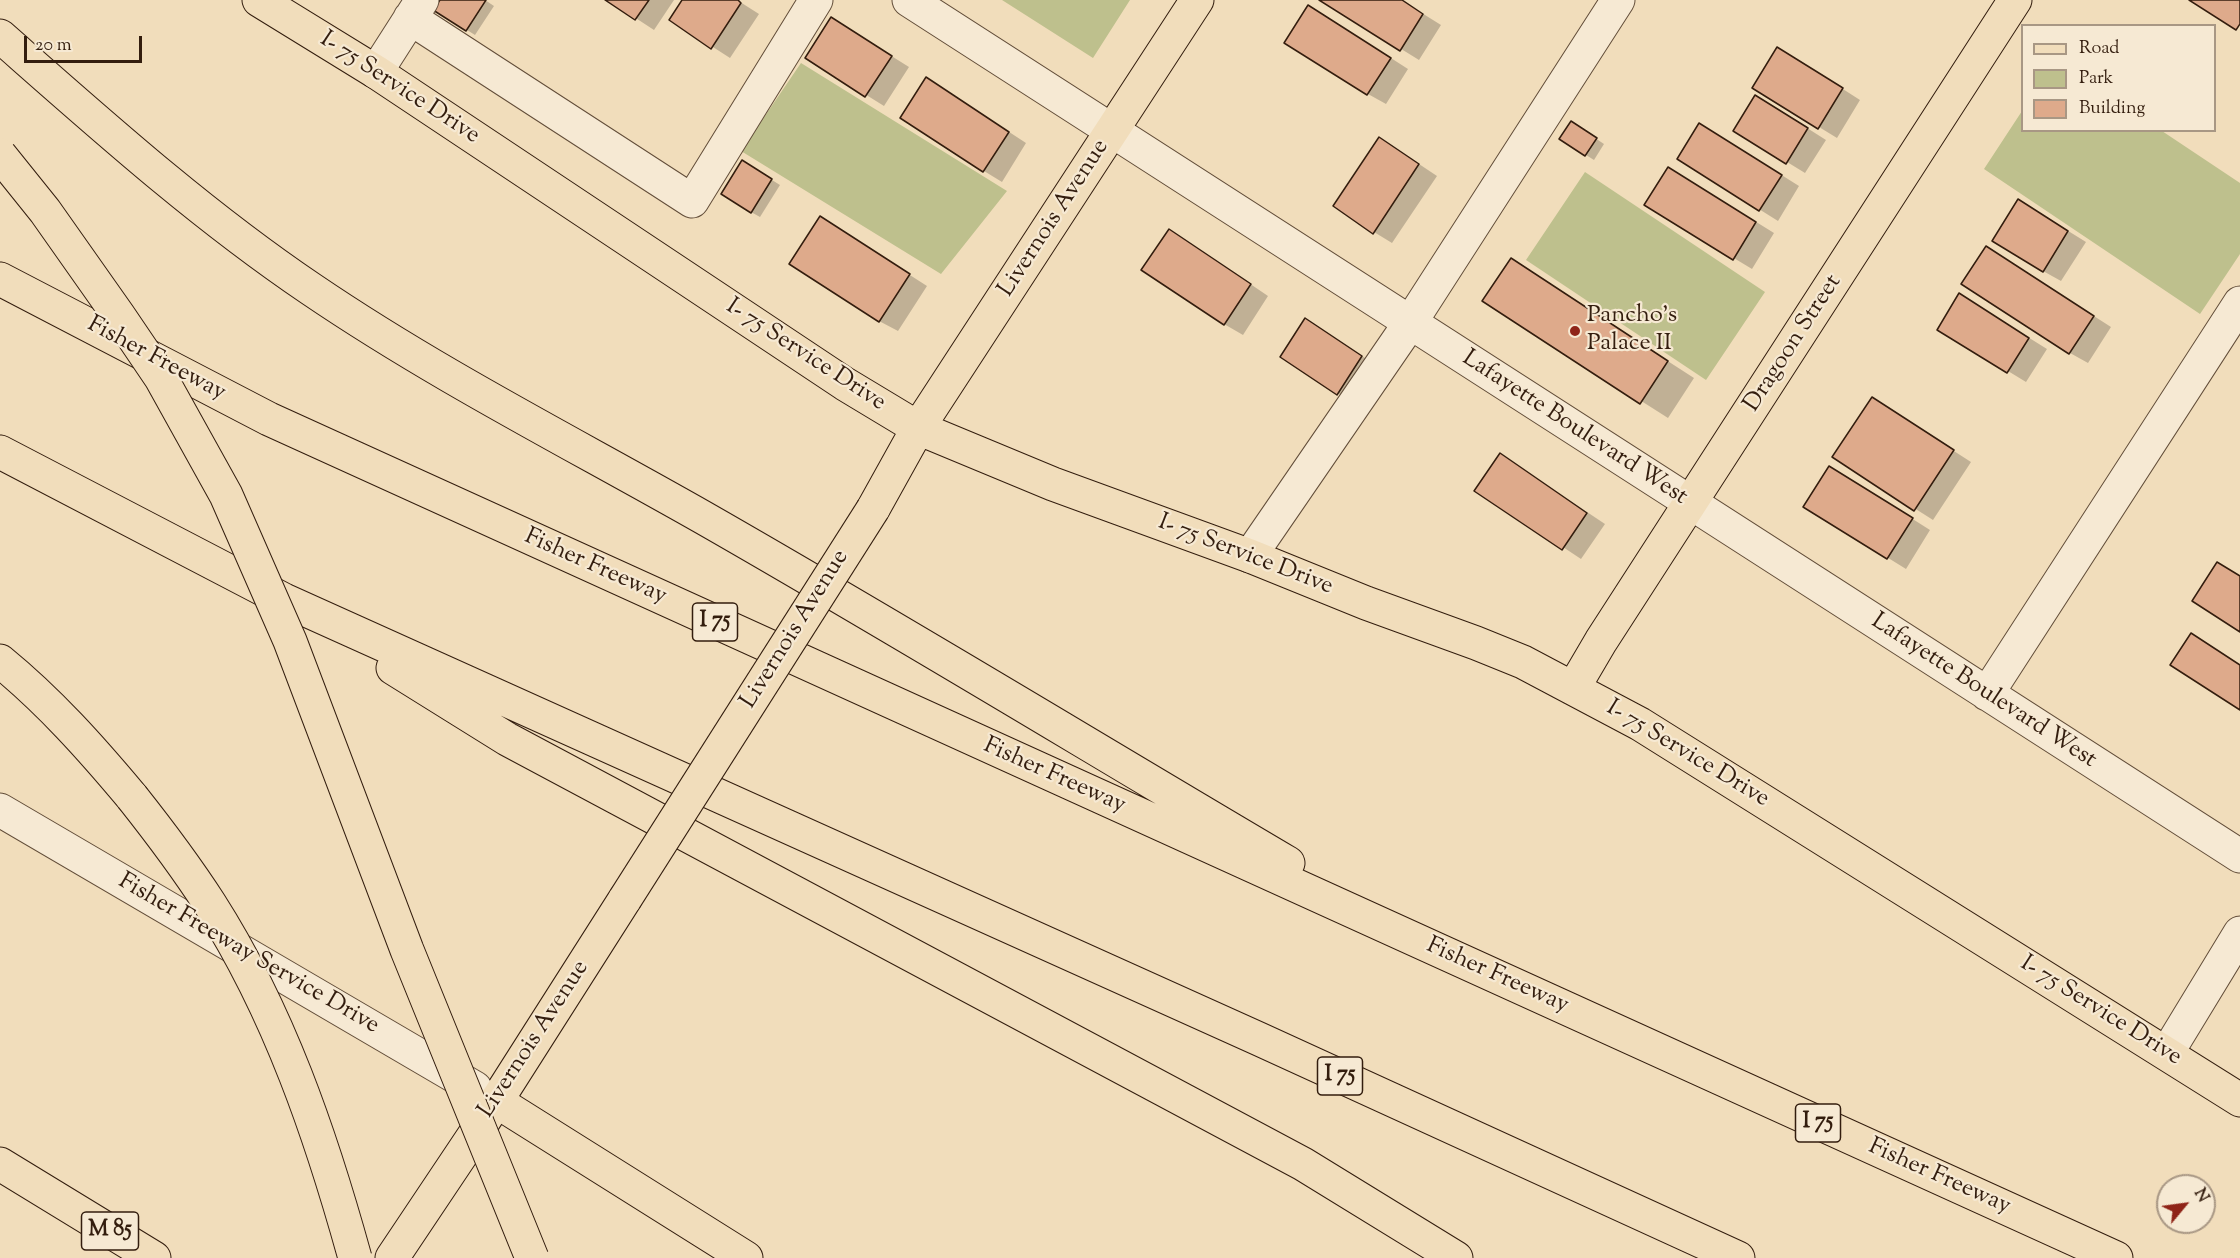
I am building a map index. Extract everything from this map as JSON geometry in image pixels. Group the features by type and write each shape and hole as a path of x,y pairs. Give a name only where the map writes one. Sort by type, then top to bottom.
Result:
{"main road":[{"name":"I- 75 Service Drive","path":"259,0 376,72 835,377 918,428 1042,480 1250,556 1366,603 1476,643 1523,662 1574,687 1640,724 2167,1053 2240,1101"},
{"name":"Livernois Avenue","path":"392,1258 496,1101 873,508 918,428 1197,0"},
{"name":"Dragoon Street","path":"1574,687 1601,641 2015,0"},
{"path":"0,36 131,152 308,287 365,324 422,360 716,525 1437,951"},
{"path":"0,155 45,212 161,378 226,495 290,641 407,950 532,1258"},
{"name":"Fisher Freeway","path":"0,279 269,419 2116,1258"},
{"name":"I 75","path":"0,452 284,600 1259,1039 1738,1258"},
{"path":"284,600 507,739 1303,1164 1456,1258"},
{"path":"0,661 63,719 132,797 167,841 211,905 243,961 294,1069 321,1143 355,1258"},
{"path":"496,1101 746,1258"},
{"name":"M 85","path":"0,1164 154,1258"}],"street":[{"path":"376,72 416,9 692,201 816,0"},
{"name":"Lafayette Boulevard West","path":"909,0 2240,856"},
{"path":"1250,556 1410,323 1618,0"},
{"path":"1987,694 2240,303"},
{"name":"Fisher Freeway Service Drive","path":"0,810 496,1101"},
{"path":"2167,1053 2240,933"}],"green space":[{"path":"1002,0 1130,0 1093,58"},
{"path":"801,63 1007,191 941,274 741,151"},
{"path":"2021,113 2021,132 2164,132 2240,183 2240,254 2200,314 1984,169"},
{"path":"1585,172 1765,292 1706,380 1526,260"}],"building":[{"path":"440,0 486,0 466,31 433,10"},
{"path":"605,0 649,0 635,20"},
{"path":"682,0 738,0 741,3 711,49 669,20"},
{"path":"1319,0 1402,0 1423,14 1400,51"},
{"path":"2189,0 2240,0 2240,24 2236,30"},
{"path":"1308,5 1391,58 1367,95 1284,43"},
{"path":"831,17 892,56 865,97 805,58"},
{"path":"1777,47 1843,88 1818,129 1752,88"},
{"path":"926,77 1009,132 983,172 900,118"},
{"path":"1755,95 1808,128 1786,164 1733,131"},
{"path":"1571,121 1597,138 1585,156 1559,139"},
{"path":"1699,123 1782,175 1759,211 1677,159"},
{"path":"1379,137 1419,164 1373,234 1333,206"},
{"path":"742,160 772,179 751,213 721,194"},
{"path":"1668,167 1756,222 1733,260 1644,205"},
{"path":"2018,199 2068,231 2043,272 1992,241"},
{"path":"820,216 910,274 879,322 789,264"},
{"path":"1169,229 1251,284 1224,325 1141,270"},
{"path":"1986,246 2094,316 2069,354 1961,284"},
{"name":"Pancho's Palace II","path":"1511,258 1668,361 1640,404 1482,301"},
{"path":"1959,293 2029,338 2007,373 1937,330"},
{"path":"1305,318 1362,356 1337,395 1280,357"},
{"path":"1872,397 1954,450 1914,511 1832,457"},
{"path":"1500,453 1587,513 1562,550 1474,491"},
{"path":"1829,466 1913,518 1887,559 1803,507"},
{"path":"2217,562 2240,576 2240,632 2192,601"},
{"path":"2191,633 2240,665 2240,710 2170,665"}],"place":[{"name":"Pancho's Palace II","path":"1575,331"}]}
